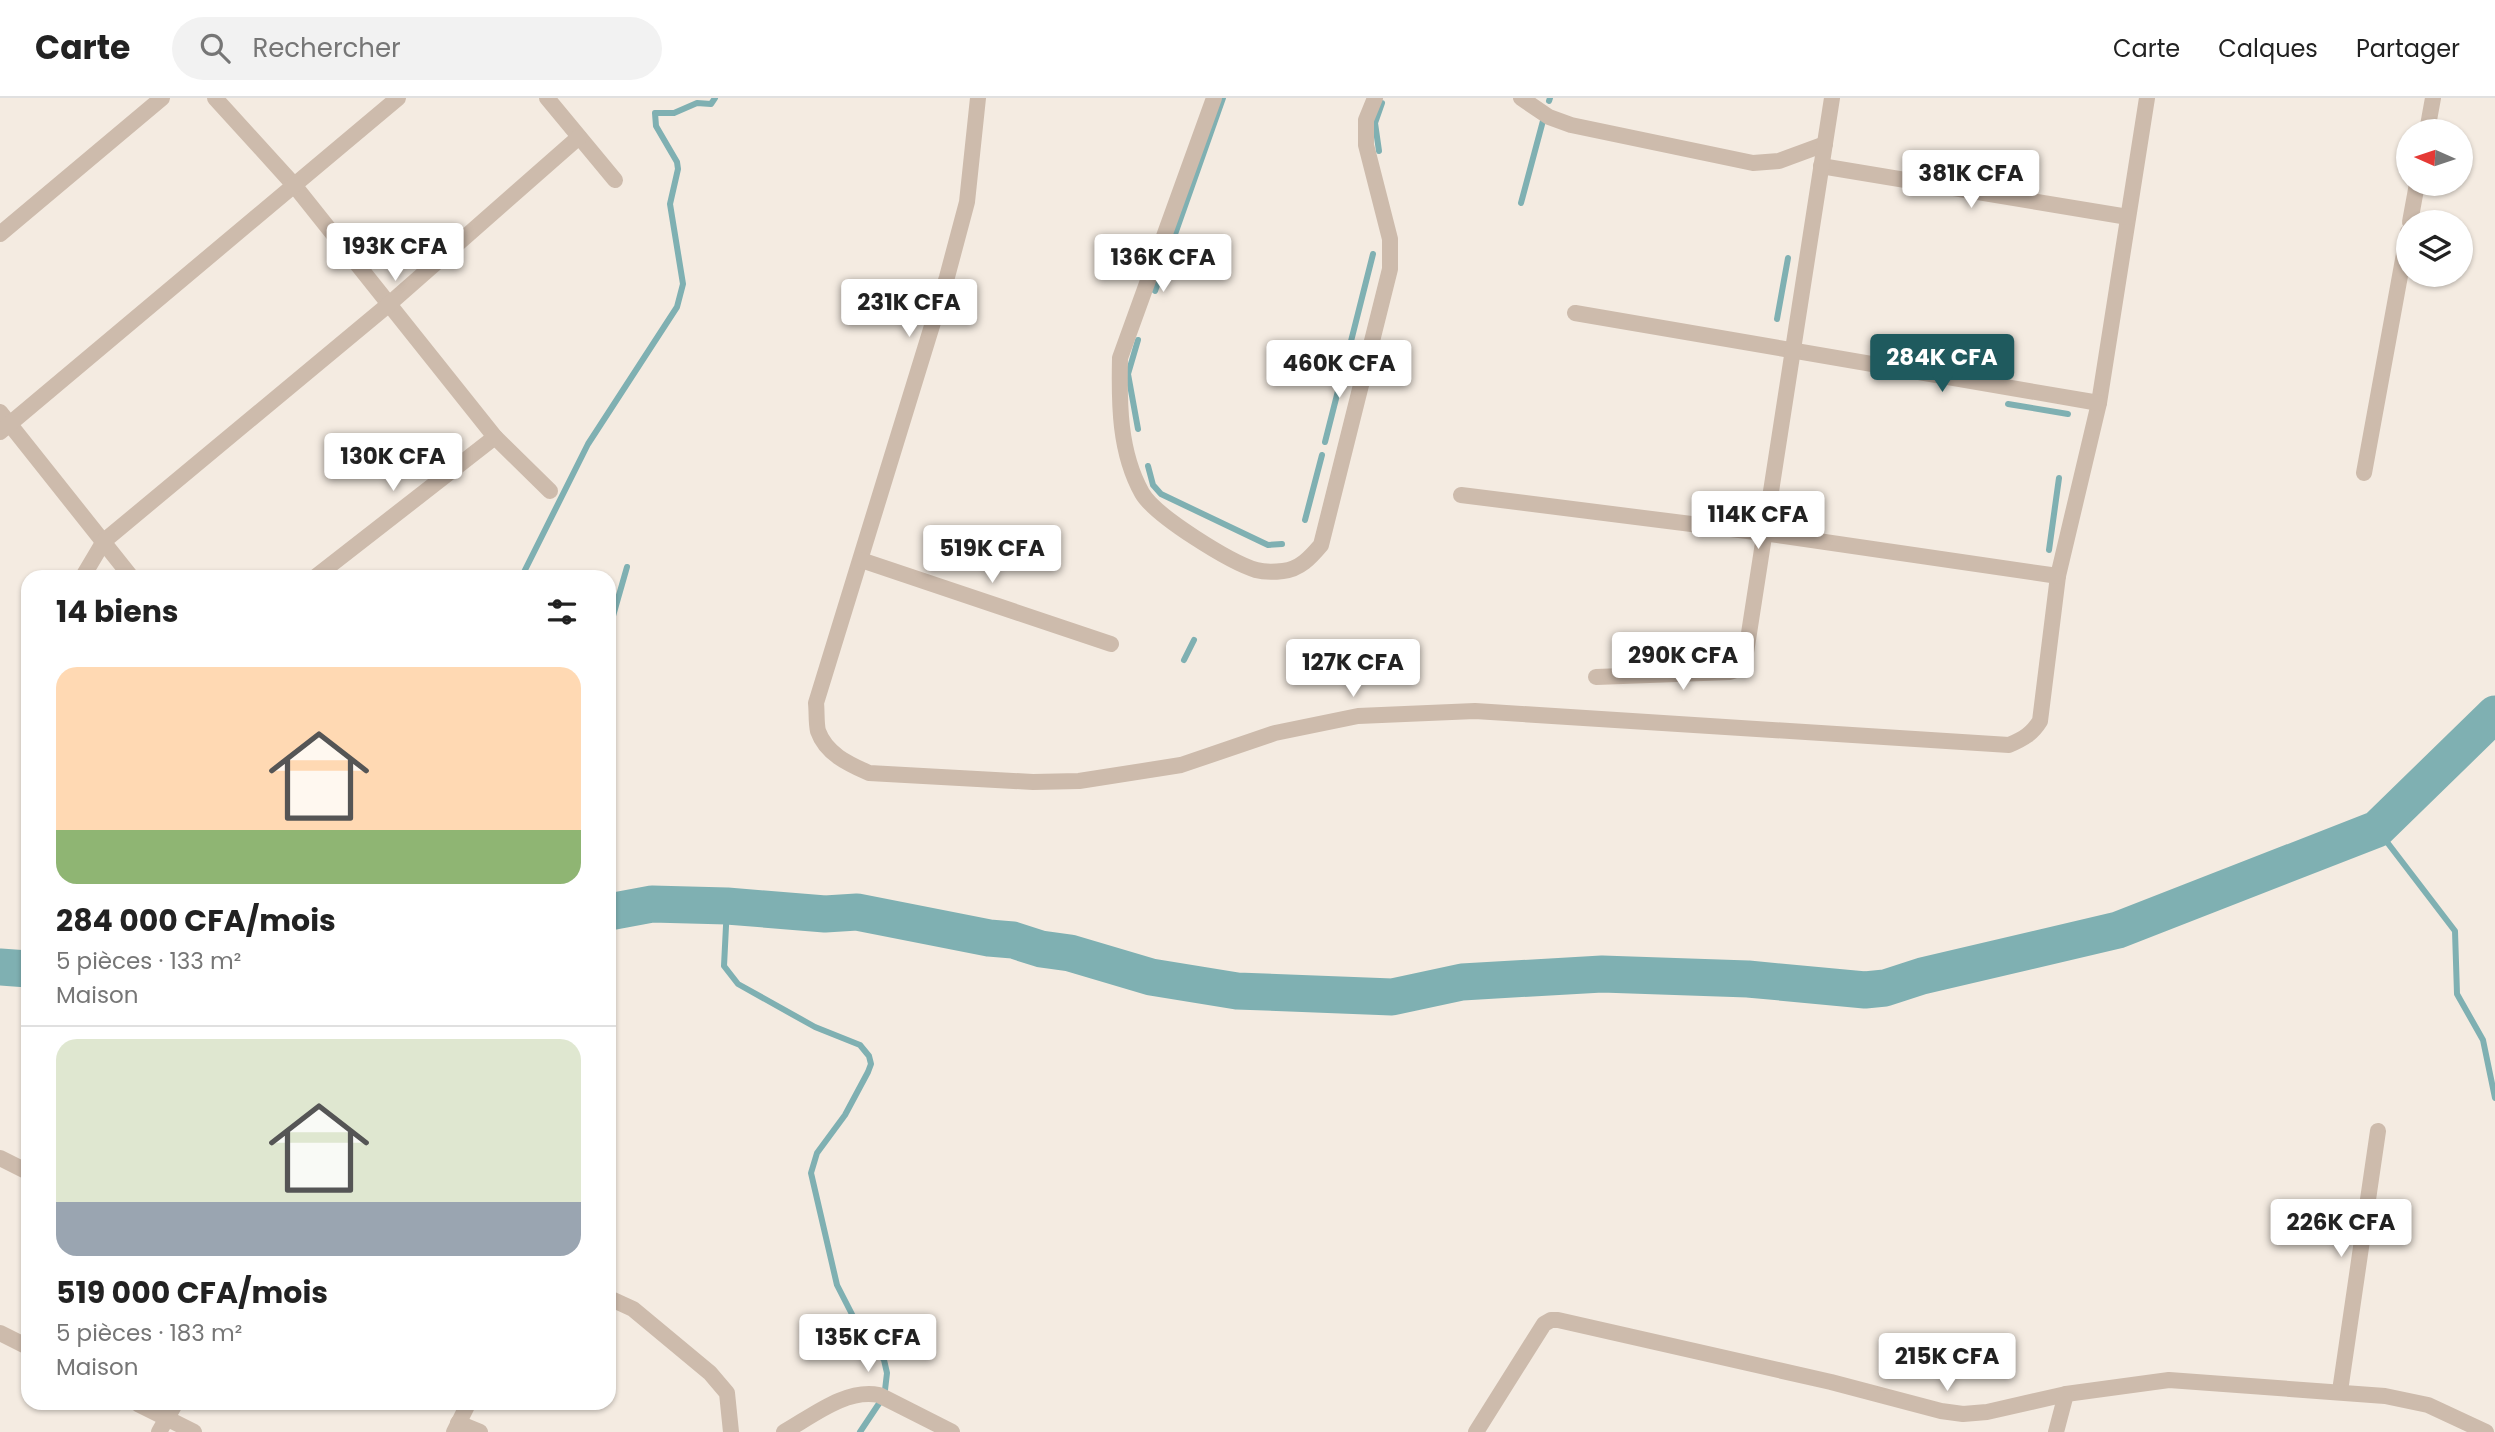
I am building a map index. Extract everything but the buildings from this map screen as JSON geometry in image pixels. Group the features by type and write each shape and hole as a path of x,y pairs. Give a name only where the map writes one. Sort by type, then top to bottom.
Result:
{"street":[{"path":"0,234 162,98"},
{"path":"215,98 293,186 495,437 550,491"},
{"path":"126,570 4,423 398,98"},
{"path":"547,98 615,180"},
{"path":"978,98 967,202 947,277 816,703 818,731 829,750 850,765 869,773 1033,782 1079,781 1181,765 1275,733 1358,716 1475,711 2009,745 2033,733 2040,721 2058,576 2099,403 2147,98"},
{"path":"1214,98 1120,358 1119,403 1126,451 1143,494 1165,517 1233,559 1257,570 1284,571 1306,563 1321,545 1390,269 1390,239 1366,145 1366,120 1375,98"},
{"path":"1521,98 1549,117 1571,125 1753,163 1779,161 1825,144"},
{"path":"1596,677 1730,672 1739,668 1745,659 1832,98"},
{"path":"2429,119 2433,98"},
{"path":"87,570 104,541 388,305 579,137"},
{"path":"1821,166 2128,217"},
{"path":"2364,473 2398,287"},
{"path":"1575,313 2099,403"},
{"path":"324,570 495,437"},
{"path":"1461,495 1763,533 2058,576"},
{"path":"861,560 1111,644"},
{"path":"2340,1391 2378,1131"},
{"path":"0,1158 21,1168"},
{"path":"616,1301 633,1309 710,1373 727,1392 731,1432"},
{"path":"1476,1432 1544,1324 1558,1320 1963,1414 1987,1412 2066,1394 2169,1380 2385,1396 2428,1405 2486,1432"},
{"path":"0,1333 21,1344"},
{"path":"784,1432 847,1397 869,1393 879,1395 953,1432"},
{"path":"2056,1432 2066,1394"},
{"path":"145,1410 163,1425 194,1432"},
{"path":"465,1410 456,1428 480,1432"}],"waterway":[{"path":"525,570 588,444 677,307 683,284 670,204 678,169 677,162 656,126 655,113 674,113 697,103 711,104 715,98"},
{"path":"1155,291 1223,98"},
{"path":"1379,151 1375,123 1382,103"},
{"path":"1521,203 1544,117"},
{"path":"1347,357 1373,254"},
{"path":"1777,319 1788,258"},
{"path":"1138,340 1128,374 1138,429"},
{"path":"1325,442 1340,383"},
{"path":"2008,404 2068,414"},
{"path":"1305,520 1322,455"},
{"path":"1148,466 1153,485 1161,494 1268,545 1282,544"},
{"path":"2049,550 2059,478"},
{"path":"616,606 627,567"},
{"path":"1184,660 1194,640"},
{"path":"616,911 652,904 727,906 825,914 857,912 989,938 1013,940 1041,949 1070,953 1151,977 1237,991 1392,997 1462,982 1602,974 1748,979 1865,990 1885,988 1922,976 2118,930 2377,829 2495,714"},
{"path":"2377,829 2455,931 2457,994 2483,1040 2495,1098"},
{"path":"727,906 724,966 738,984 815,1027 860,1045 869,1056 871,1064 868,1072 845,1115 817,1153 811,1173 837,1285 858,1326 884,1360 887,1373 885,1390"},
{"path":"0,967 21,968"},
{"path":"860,1432 880,1402"}]}
